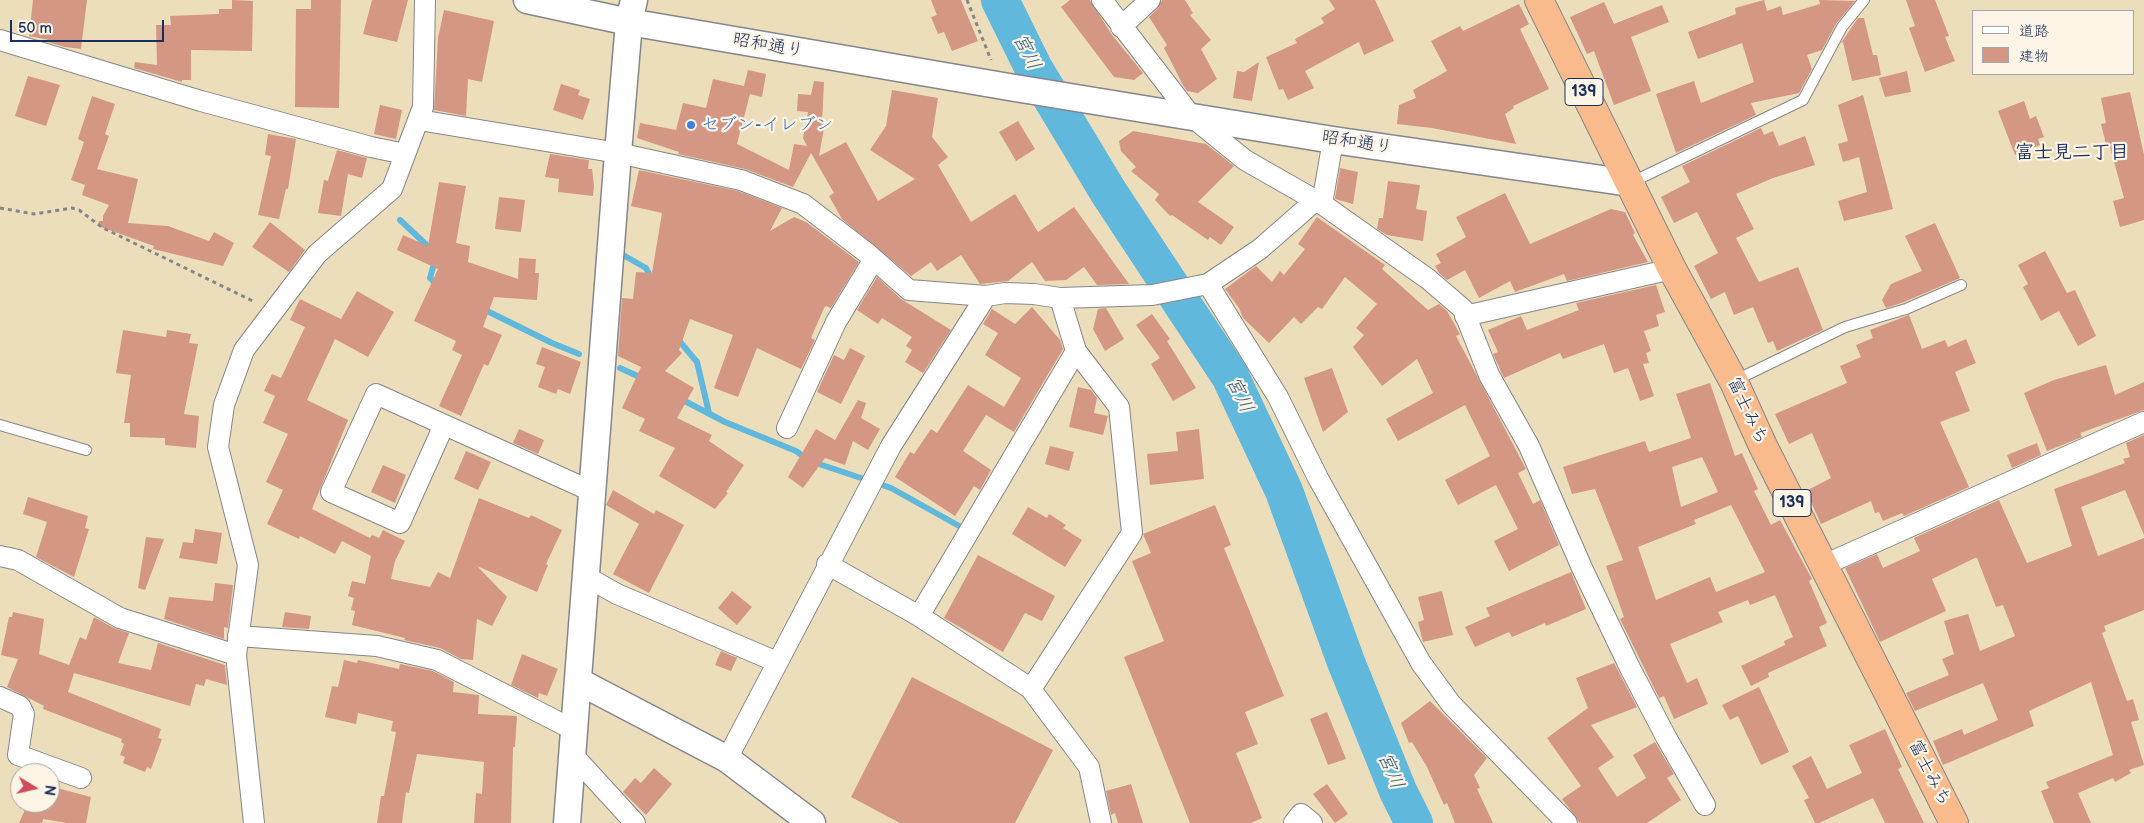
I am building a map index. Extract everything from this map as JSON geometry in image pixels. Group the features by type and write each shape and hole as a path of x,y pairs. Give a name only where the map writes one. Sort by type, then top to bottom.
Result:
{"highway":[{"name":"富士みち","path":"1539,0 1672,269 1734,382 1763,446 1954,823"}],"street":[{"path":"254,823 236,655 248,564 218,447 224,405 244,350 317,254 392,189 423,107 425,0"},
{"name":"昭和通り","path":"527,0 632,11 1004,86 1333,140 1630,183"},
{"path":"1102,0 1192,117 1245,160 1319,202 1428,279 1462,309 1489,375 1529,446 1582,568 1630,668 1666,737 1706,805"},
{"path":"1121,27 1150,0"},
{"path":"567,823 618,153 632,11"},
{"path":"0,40 200,100 370,147 405,154"},
{"path":"419,120 618,153 741,180 803,204 874,259 908,290 986,296 1005,293 1034,294 1060,298 1152,295 1205,285 1260,249 1319,202 1333,140"},
{"path":"787,428 836,322 874,259"},
{"path":"1465,316 1672,269"},
{"path":"1205,285 1278,397 1318,478 1421,663 1451,704 1567,823"},
{"path":"727,759 872,481 986,296"},
{"path":"1031,690 1132,533 1119,407 1076,351 1060,298"},
{"path":"919,616 1076,351"},
{"path":"444,425 400,524 332,492 376,394 591,491"},
{"path":"1824,565 2144,422"},
{"path":"0,556 18,560 120,618 236,655"},
{"path":"828,564 919,616 1031,690 1089,768 1100,823"},
{"path":"585,576 616,594 777,662"},
{"path":"238,636 377,646 437,660 573,742 634,823"},
{"path":"578,681 727,759 812,823"},
{"path":"0,697 20,706 24,714 18,755 81,778"},
{"path":"1294,823 1301,814 1312,823"}],"lane":[{"path":"1630,183 1803,100 1842,27 1864,0"},
{"path":"1734,382 1845,327 1906,309 1961,285"},
{"path":"0,425 86,450"}],"path":[{"path":"967,0 1004,86"},
{"path":"0,208 34,214 72,208 79,210 103,228 273,312"}],"building":[{"path":"33,0 87,0 81,49 65,47 48,42 49,40 29,36"},
{"path":"232,0 253,1 252,51 191,50 191,80 182,80 182,82 134,68 135,62 157,65 156,25 171,25 170,16 219,14 219,9 232,9"},
{"path":"311,0 341,0 339,108 295,107 296,9 311,9"},
{"path":"372,0 408,0 397,42 363,34"},
{"path":"931,0 961,0 978,41 952,51 944,32 938,34 931,17 937,15"},
{"path":"1070,0 1090,0 1112,35 1143,73 1134,80 1114,77 1061,7"},
{"path":"1162,0 1185,0 1193,13 1190,15 1211,40 1201,49 1217,79 1198,93 1187,91 1184,87 1164,48 1167,45 1149,17 1158,8"},
{"path":"1329,0 1375,0 1394,41 1364,55 1359,42 1305,71 1314,88 1288,100 1283,89 1279,90 1266,57 1297,43 1295,39 1324,23 1321,18 1335,9"},
{"path":"1764,0 1767,11 1781,6 1783,15 1820,4 1819,0 1855,1 1836,24 1822,50 1807,55 1812,69 1799,93 1751,103 1756,115 1676,153 1656,94 1694,81 1701,103 1754,82 1742,43 1698,59 1688,32 1736,14 1735,8"},
{"path":"1906,0 1935,0 1949,36 1945,37 1955,61 1925,72 1909,28 1915,26"},
{"path":"1604,2 1614,24 1662,5 1669,22 1631,37 1651,91 1614,105 1594,51 1587,54 1570,17"},
{"path":"1519,4 1529,24 1520,29 1549,89 1513,106 1514,108 1505,114 1516,144 1432,128 1397,124 1399,105 1416,98 1413,90 1447,71 1431,41 1460,26 1463,31"},
{"path":"444,10 494,21 482,82 468,79 466,116 434,110 438,38"},
{"path":"1858,18 1864,18 1873,55 1877,55 1881,75 1852,81 1843,42 1841,43"},
{"path":"1259,62 1252,101 1233,98 1237,71 1244,72"},
{"path":"748,70 766,74 762,97 750,94 737,144 789,170 794,144 807,146 803,138 808,112 797,111 798,94 811,95 814,81 824,82 822,123 825,123 819,156 846,142 878,201 915,179 870,150 886,126 892,90 938,98 932,137 948,157 938,165 971,222 1015,194 1038,232 1074,207 1129,284 1097,285 1084,267 1066,280 1045,281 1032,262 1008,281 980,284 961,255 937,271 931,262 911,276 842,219 829,196 834,193 811,153 793,187 745,169 678,154 679,152 637,138 640,123 676,130 683,103 706,108 713,79 744,86"},
{"path":"1907,71 1911,92 1885,97 1879,78"},
{"path":"28,76 60,85 46,126 15,116"},
{"path":"561,84 580,90 578,95 590,99 583,120 553,110"},
{"path":"2130,92 2144,155 2144,220 2120,227 2113,201 2124,198 2110,147 2107,148 2101,124 2106,123 2101,98"},
{"path":"1863,95 1893,209 1844,221 1838,201 1867,192 1859,157 1843,162 1838,144 1848,141 1838,105"},
{"path":"92,96 115,104 105,134 109,136 97,169 138,179 128,223 168,226 209,241 214,232 234,243 223,266 153,249 154,246 98,226 99,221 103,221 103,216 109,205 82,195 85,185 71,180 84,142 78,139"},
{"path":"2024,101 2030,119 2036,116 2044,137 2038,139 2040,145 2015,155 1998,111"},
{"path":"380,105 402,110 396,139 374,134"},
{"path":"1018,121 1035,149 1016,161 999,132"},
{"path":"1761,128 1764,135 1773,131 1779,146 1805,136 1815,165 1773,178 1736,194 1754,229 1736,238 1759,282 1798,267 1823,330 1777,351 1773,341 1768,343 1753,307 1734,315 1725,292 1711,299 1694,266 1718,253 1697,212 1674,223 1661,197 1690,182 1682,166"},
{"path":"1133,131 1206,144 1234,166 1198,202 1234,227 1221,245 1210,237 1208,240 1172,215 1170,216 1155,200 1159,194 1131,171 1136,167 1121,151 1119,141"},
{"path":"268,134 296,139 288,189 286,189 279,219 258,215 271,156 265,155"},
{"path":"337,150 367,158 362,178 348,174 341,216 318,213 324,180 328,181"},
{"path":"550,154 589,160 588,169 592,169 594,186 593,196 558,192 559,179 545,177"},
{"path":"1340,168 1358,172 1353,204 1335,199"},
{"path":"639,170 738,191 782,208 770,231 794,217 806,222 859,262 831,308 826,306 824,308 811,338 815,340 801,369 757,348 738,397 714,388 733,335 690,319 679,350 682,353 665,371 694,388 677,418 712,435 709,441 744,465 726,492 728,493 715,509 659,476 675,448 639,431 645,419 622,408 641,367 618,356 622,298 633,299 636,272 652,273 662,213 631,206"},
{"path":"1388,181 1420,185 1416,209 1427,211 1423,241 1387,235 1377,229 1379,218 1383,218"},
{"path":"439,182 466,186 456,243 470,246 468,262 518,279 519,258 536,259 535,273 539,273 537,300 494,297 483,327 502,335 488,366 484,364 461,416 439,406 462,355 452,350 456,341 414,321 438,269 397,250 403,235 428,246"},
{"path":"1505,193 1530,244 1611,209 1625,212 1635,233 1633,235 1648,262 1567,281 1564,274 1515,292 1510,281 1479,298 1465,270 1447,280 1439,273 1435,266 1441,263 1436,254 1466,237 1456,217"},
{"path":"499,197 525,200 521,232 495,229"},
{"path":"1317,217 1385,265 1382,269 1428,310 1439,304 1447,311 1460,334 1456,336 1526,469 1518,473 1533,504 1540,500 1559,545 1509,571 1494,541 1518,529 1496,485 1458,505 1445,480 1490,456 1465,405 1398,441 1386,419 1433,393 1417,359 1382,386 1353,347 1364,335 1356,328 1377,304 1345,277 1322,309 1318,307 1301,324 1294,317 1269,343 1243,318 1239,308 1225,289 1256,266 1272,282 1280,271 1284,275 1305,249 1298,244"},
{"path":"270,222 305,250 289,272 252,247"},
{"path":"1935,223 1960,278 1886,308 1882,300 1891,284 1922,271 1905,236"},
{"path":"2045,251 2067,293 2075,290 2096,336 2078,346 2059,311 2041,321 2023,287 2028,284 2018,265"},
{"path":"877,277 901,299 951,330 923,373 905,362 912,350 906,346 912,337 882,318 878,324 857,310"},
{"path":"1656,285 1665,312 1656,315 1659,326 1644,331 1651,351 1646,353 1649,363 1643,364 1654,396 1640,401 1628,368 1614,373 1604,344 1563,359 1560,353 1504,378 1493,354 1498,352 1488,330 1521,316 1527,330 1579,310 1576,303"},
{"path":"357,291 394,312 368,357 335,339 307,400 348,420 312,509 370,538 372,535 379,538 383,530 405,541 395,561 391,579 430,587 438,572 450,578 479,498 529,518 531,515 562,530 546,564 548,565 537,592 477,566 507,597 492,626 477,619 473,660 461,659 440,648 352,625 355,611 351,610 354,598 348,596 352,581 365,584 371,556 342,541 335,554 300,536 299,539 267,524 283,490 266,482 288,434 263,423 275,396 264,391 272,374 281,378 305,327 290,320 300,299 341,319"},
{"path":"1032,307 1060,340 1063,349 1014,432 986,415 963,451 991,470 980,490 974,486 955,516 895,477 910,452 914,454 931,429 937,433 968,385 1004,407 1021,378 985,355 998,333 983,324 992,309 1015,324"},
{"path":"1106,308 1124,339 1105,351 1093,329 1098,309"},
{"path":"1152,314 1170,339 1167,341 1196,388 1173,401 1151,364 1160,358 1136,325"},
{"path":"1909,315 1922,349 1945,340 1948,347 1966,339 1976,363 1955,372 1970,411 1940,422 1969,487 1904,516 1902,513 1883,521 1879,512 1875,513 1871,501 1821,524 1806,491 1831,478 1812,433 1789,444 1775,414 1847,383 1840,366 1861,357 1856,345 1873,338 1870,330"},
{"path":"123,330 166,337 167,330 191,334 189,343 198,344 184,414 199,416 196,448 165,445 165,438 130,437 130,423 124,423 131,375 116,373"},
{"path":"542,347 581,362 570,394 558,389 556,394 538,387 545,367 536,364"},
{"path":"850,348 865,356 841,404 817,392 834,355 844,360"},
{"path":"2106,365 2115,395 2144,382 2144,410 2080,433 2082,437 2047,451 2024,393 2054,380"},
{"path":"1332,368 1348,412 1323,432 1304,378"},
{"path":"1710,383 1735,456 1742,453 1758,489 1754,491 1771,525 1780,520 1812,579 1809,581 1827,623 1819,627 1827,646 1768,673 1769,677 1751,686 1741,666 1785,645 1784,641 1793,637 1775,595 1750,605 1748,600 1718,612 1723,622 1670,644 1687,683 1697,678 1708,704 1674,719 1664,696 1659,698 1620,619 1624,617 1606,566 1623,560 1595,489 1572,494 1563,467 1645,441 1649,452 1691,438 1676,394","holes":["1702,457 1718,492 1681,507 1672,467","1731,505 1765,572 1716,592 1710,577 1656,600 1638,547 1696,524 1694,520"]},
{"path":"1078,387 1091,390 1097,398 1094,413 1108,416 1103,435 1069,427"},
{"path":"858,400 866,403 861,418 880,429 868,450 853,441 845,465 825,458 803,488 788,477 816,429 835,440"},
{"path":"519,429 544,440 538,454 513,443"},
{"path":"1199,429 1204,479 1150,485 1147,454 1178,451 1176,432"},
{"path":"2144,435 2144,535 2125,490 2081,507 2098,556 2144,538 2144,610 2104,626 2106,631 2102,633 2127,701 2133,699 2139,720 2131,722 2144,765 2129,770 2131,773 2115,782 2113,778 2078,793 2091,823 2054,823 2041,791 2049,788 2046,782 2113,755 2091,682 2029,711 2034,726 1943,765 1933,741 1962,729 1964,735 1998,720 1983,683 1915,711 1906,693 1949,675 1942,659 1954,654 1944,621 1968,614 1980,651 2015,636 2003,605 1996,607 1977,558 1975,558 1932,579 1946,611 1880,642 1845,568 1877,554 1883,568 1920,551 1914,538 1999,500 2027,563 2072,546 2054,489 2125,463 2123,459 2130,457 2126,443"},
{"path":"2037,443 2041,455 2012,468 2007,455"},
{"path":"1050,446 1074,452 1069,471 1045,464"},
{"path":"466,451 491,462 478,490 454,479"},
{"path":"383,465 406,475 395,503 371,492"},
{"path":"613,490 654,514 656,510 684,525 649,593 613,574 639,524 606,505"},
{"path":"28,497 88,516 85,528 89,529 74,577 36,557 47,522 23,514"},
{"path":"1215,505 1231,545 1224,548 1284,696 1245,712 1258,744 1236,753 1262,818 1251,823 1190,823 1124,657 1164,641 1132,561 1151,553 1143,534"},
{"path":"1028,507 1047,518 1049,514 1066,525 1063,528 1082,540 1065,567 1012,534"},
{"path":"195,529 222,533 217,564 179,558 183,542 193,543"},
{"path":"146,537 164,539 145,590 138,588"},
{"path":"978,555 1055,596 1042,621 1025,613 1003,652 944,618"},
{"path":"1571,572 1586,609 1546,626 1545,623 1512,637 1509,632 1475,647 1465,627 1490,616 1486,608"},
{"path":"215,583 233,585 228,628 224,627 224,639 164,619 169,597 213,601"},
{"path":"732,591 752,607 737,625 718,608"},
{"path":"1442,591 1453,635 1423,642 1418,622 1424,620 1418,597"},
{"path":"13,612 44,619 39,654 69,665 80,637 86,640 94,617 114,628 129,633 118,663 151,670 158,643 225,665 227,685 206,679 204,686 196,684 190,706 74,673 68,692 161,729 158,738 162,739 151,769 147,767 145,772 123,763 125,757 120,755 124,744 121,742 122,739 43,709 44,706 7,687 18,659 1,655 9,617 12,617"},
{"path":"285,612 311,616 309,629 282,627"},
{"path":"721,651 737,658 731,671 715,665"},
{"path":"522,654 558,669 547,696 539,693 538,698 511,685"},
{"path":"344,660 357,663 358,660 399,669 400,664 433,671 454,682 453,692 479,695 478,714 517,716 515,747 513,747 511,823 474,823 476,793 482,794 484,762 417,754 409,793 406,792 402,823 377,823 381,796 384,796 396,732 391,731 393,721 358,713 356,724 325,717 332,686 338,687"},
{"path":"1614,663 1637,707 1591,725 1614,757 1598,768 1617,797 1646,778 1633,755 1655,742 1674,774 1667,778 1681,800 1647,823 1580,823 1562,799 1581,786 1547,738 1588,708 1576,678"},
{"path":"912,677 1053,750 1015,823 900,823 851,797"},
{"path":"1759,687 1789,752 1761,765 1738,716 1730,720 1722,705"},
{"path":"1430,701 1487,758 1474,775 1480,788 1477,789 1493,823 1455,823 1447,803 1444,805 1427,767 1412,742 1409,743 1401,723"},
{"path":"1327,712 1346,759 1328,765 1310,719"},
{"path":"1885,729 1902,767 1898,769 1924,823 1885,823 1873,798 1819,823 1815,823 1804,800 1809,798 1792,766 1811,756 1827,789 1862,773 1849,745"},
{"path":"654,768 672,784 646,815 623,792 635,778 641,783"},
{"path":"1131,784 1143,823 1118,823 1115,813 1111,815 1106,791"},
{"path":"1327,784 1348,814 1335,823 1313,794"},
{"path":"60,789 91,797 86,823 67,823 43,819 42,823 19,823 24,813 60,813"}],"waterway":[{"name":"宮川","path":"1000,0 1033,67 1109,193 1230,376 1284,491 1346,662 1398,791 1414,823"},
{"path":"400,220 433,251"},
{"path":"623,255 646,268 652,280"},
{"path":"435,260 430,278 438,286"},
{"path":"483,309 579,354"},
{"path":"676,337 697,362 709,413"},
{"path":"620,368 644,379"},
{"path":"679,398 725,422 796,451 810,461 891,488 961,527"}],"place":[{"name":"セブン-イレブン","path":"691,125"}],"district":[{"name":"富士見二丁目","path":"2072,153"}]}
